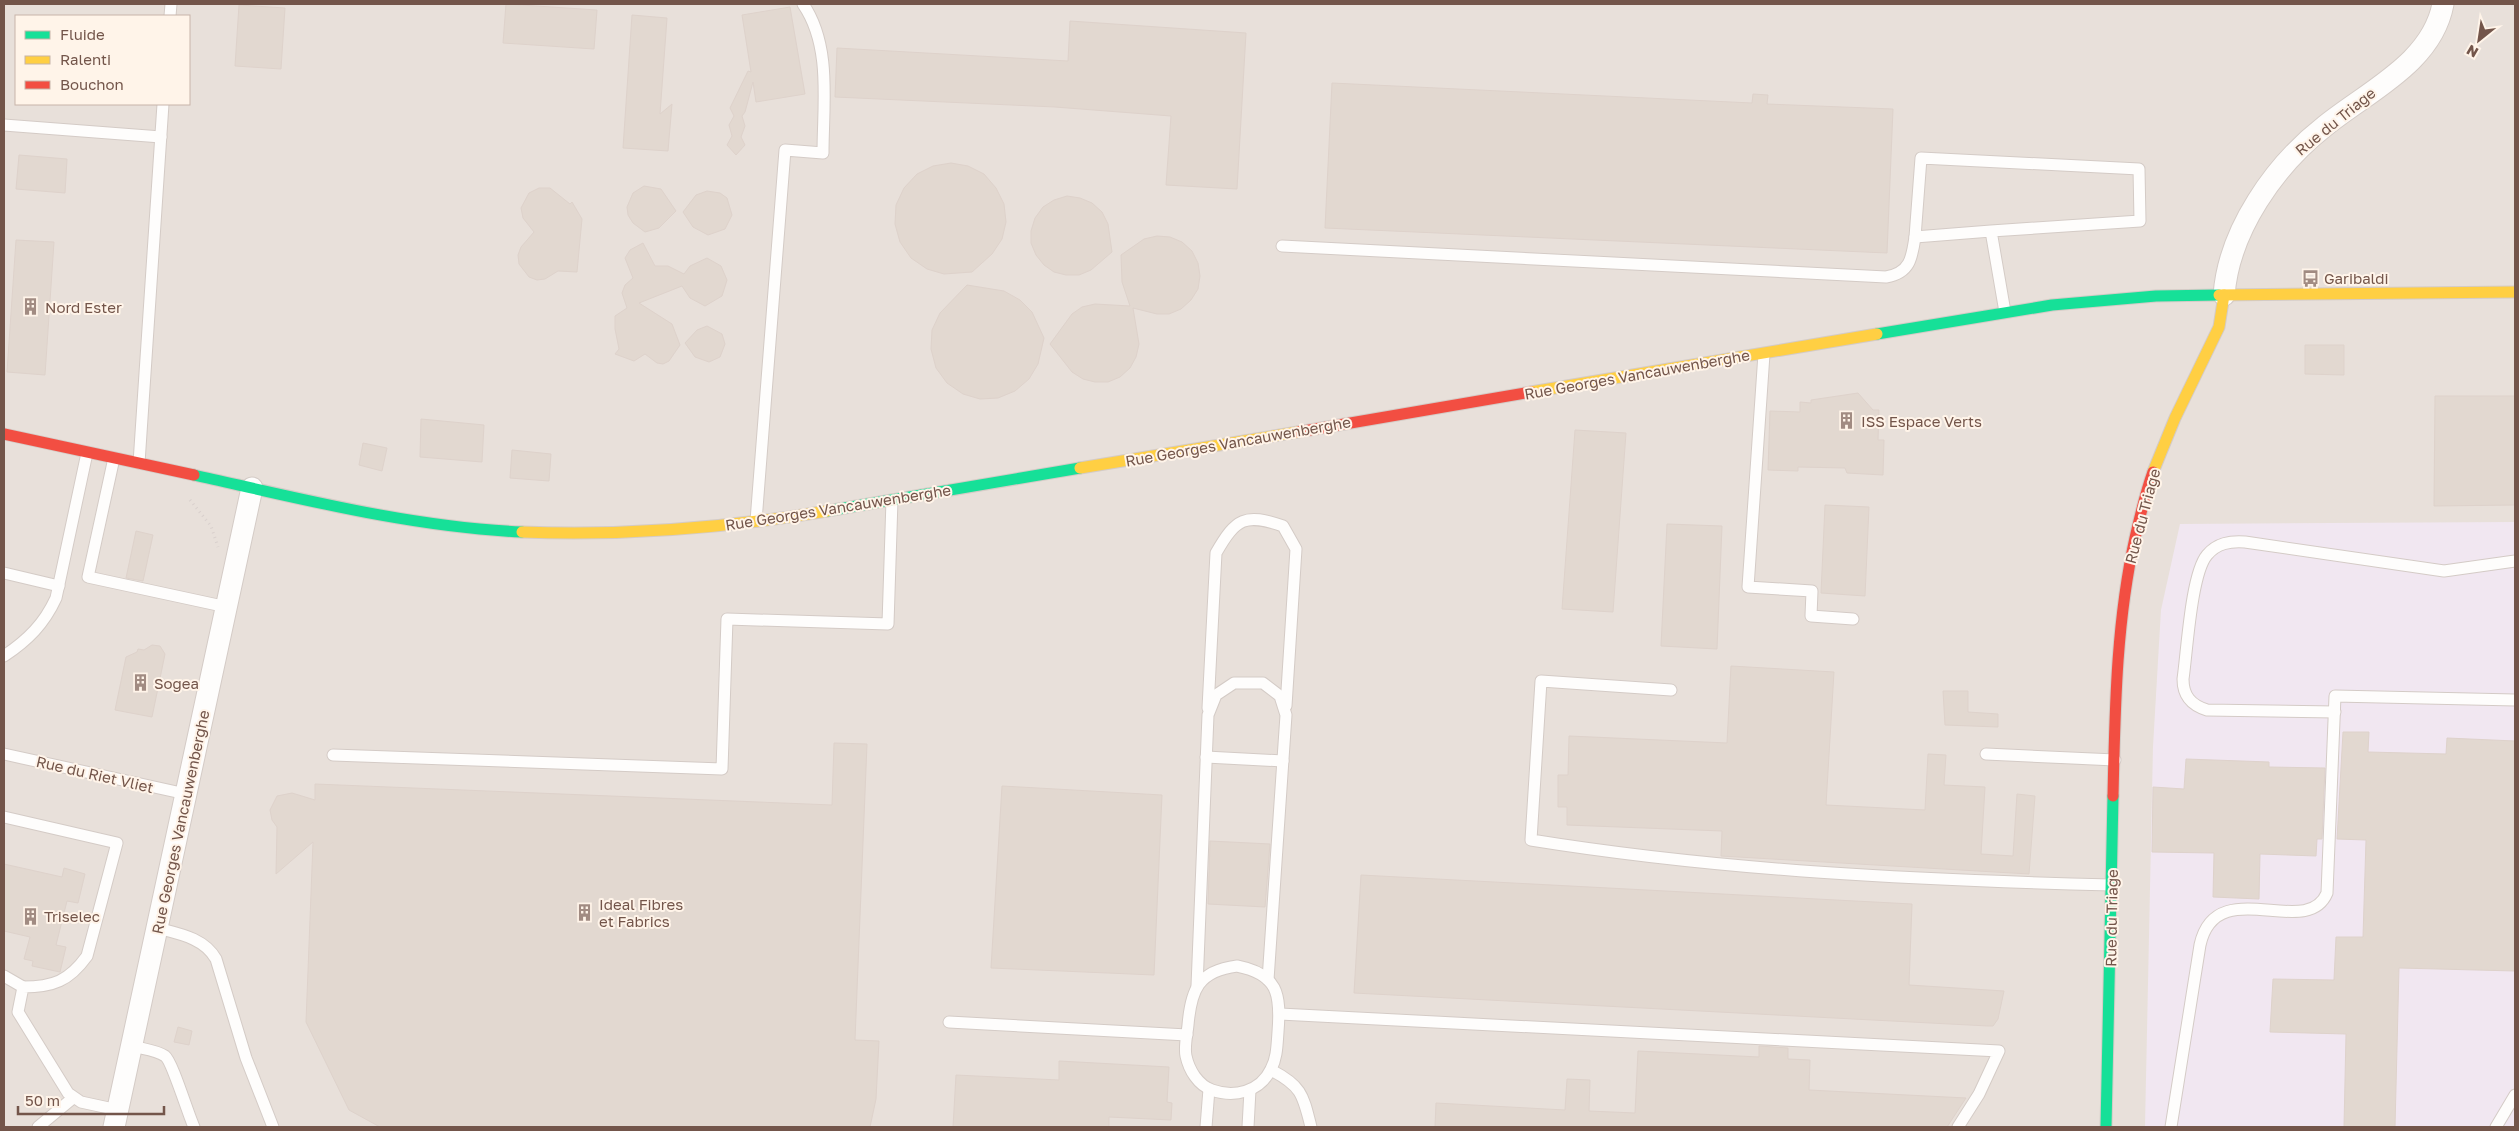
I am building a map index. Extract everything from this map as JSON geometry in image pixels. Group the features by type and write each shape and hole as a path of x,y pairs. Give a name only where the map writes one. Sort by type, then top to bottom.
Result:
{"street":[{"name":"Rue du Triage","path":"2106,1127 2120,626 2128,565 2146,491 2168,434 2219,327 2228,271 2239,238 2264,193 2283,166 2324,126 2416,56 2437,25 2443,4"},
{"name":"Rue Georges Vancauwenberghe","path":"4,434 379,515 438,524 508,531 634,533 688,530 892,499 2005,312 2119,297 2515,292"},
{"name":"Rue Georges Vancauwenberghe","path":"116,1119 228,607 252,488"}],"lane":[{"path":"756,521 785,150 823,153 821,48 814,23 803,4"},
{"path":"139,463 164,105"},
{"path":"4,125 161,137"},
{"path":"1282,246 1886,277 1902,273 1908,268 1916,237 1921,158 2139,169 2140,221 1916,237"},
{"path":"1991,231 2005,312"},
{"path":"1764,352 1748,587 1812,591 1811,616 1853,619"},
{"path":"4,656 25,642 41,625 51,607 59,586 88,452"},
{"path":"114,458 88,577 228,607"},
{"path":"333,755 722,769 727,619 888,624 892,499"},
{"path":"1196,986 1207,975 1221,968 1236,966 1252,969 1268,980 1275,989 1280,1004 1276,1057 1271,1070 1262,1081 1250,1090 1237,1094 1222,1094 1209,1089 1189,1069 1185,1053 1190,1001 1196,986 1216,552 1227,533 1241,521 1260,518 1283,526 1296,549 1268,980"},
{"path":"2335,712 2207,710 2190,701 2185,695 2183,679 2198,574 2207,555 2214,548 2224,543 2245,542 2444,571 2515,561"},
{"path":"4,573 59,586"},
{"path":"1670,690 1541,681 1532,840 1618,854 1726,865 2007,882 2112,885"},
{"path":"1208,715 1216,695 1234,683 1263,683 1280,696 1286,715"},
{"path":"2171,1127 2200,945 2210,922 2222,912 2236,909 2311,910 2322,902 2327,893 2335,696 2515,700"},
{"name":"Rue du Riet Vliet","path":"4,754 186,794"},
{"path":"1986,754 2115,760"},
{"path":"1206,757 1283,760"},
{"path":"4,818 117,843 87,956 74,970 49,986 23,987 4,976"},
{"path":"157,928 195,939 208,948 216,959 246,1058 273,1127"},
{"path":"23,987 18,1006 20,1018 63,1086 73,1098 116,1119"},
{"path":"1280,1014 1999,1051 1979,1094 1958,1127"},
{"path":"949,1022 1187,1035"},
{"path":"132,1046 160,1053 171,1062 178,1089 194,1127"},
{"path":"1271,1070 1290,1080 1304,1098 1311,1127"},
{"path":"1206,1127 1209,1089"},
{"path":"1248,1127 1250,1090"},
{"path":"2496,1127 2515,1095"},
{"path":"38,1127 73,1098"}],"path":[{"path":"184,495 196,506 211,526 219,556"}],"shaded area":[{"path":"4,4 2515,4 2515,1127 4,1127"},
{"path":"2515,522 2515,1127 2145,1127 2153,747 2161,610 2180,524"}],"building":[{"path":"506,4 597,10 594,49 503,43"},
{"path":"239,5 285,8 281,69 235,66"},
{"path":"790,7 805,94 756,102 753,82 745,112 742,116 745,126 741,137 745,145 736,155 727,145 732,136 729,125 734,116 730,108 748,71 751,72 742,15"},
{"path":"632,15 667,18 660,114 672,104 668,151 623,148"},
{"path":"1070,21 1246,33 1237,189 1166,185 1171,116 1055,107 835,97 837,48 1068,61"},
{"path":"1332,83 1752,103 1753,94 1768,95 1767,104 1893,109 1887,253 1325,228"},
{"path":"19,155 67,159 65,193 16,189"},
{"path":"951,163 968,166 984,174 996,188 1004,204 1006,222 1002,239 992,254 972,272 944,274 927,269 911,258 900,242 895,224 896,205 904,188 917,174 933,166"},
{"path":"644,186 661,189 676,211 659,228 645,232 633,223 628,215 627,207 633,193"},
{"path":"539,188 550,188 570,204 572,202 582,219 577,272 558,271 545,279 537,280 529,277 519,264 518,255 521,247 534,232 523,218 521,208 529,193"},
{"path":"707,191 720,193 727,198 732,215 725,229 708,235 693,227 683,212 696,195"},
{"path":"1067,196 1080,198 1092,203 1102,212 1108,224 1112,252 1091,270 1079,275 1066,275 1054,272 1044,265 1036,255 1031,243 1031,231 1035,218 1043,207 1054,200"},
{"path":"1157,236 1170,237 1182,242 1192,251 1198,263 1200,276 1198,289 1191,300 1181,309 1169,314 1157,314 1133,308 1139,344 1136,357 1130,368 1120,377 1108,382 1095,382 1083,379 1072,372 1050,344 1072,314 1082,307 1095,304 1130,306 1122,282 1121,255 1144,239"},
{"name":"Nord Ester","path":"16,240 54,242 45,375 7,372"},
{"path":"643,243 655,266 668,266 684,274 690,266 707,258 721,266 727,280 722,296 705,306 690,298 682,286 639,303 672,324 680,345 669,361 663,364 657,363 645,354 634,361 615,354 619,349 615,329 615,316 627,308 622,293 625,285 633,278 625,258 630,250"},
{"path":"967,285 1004,291 1020,300 1032,312 1044,338 1038,364 1029,379 1015,391 998,398 980,399 963,394 947,383 936,368 931,349 932,330 940,313"},
{"path":"707,326 722,334 725,344 720,357 709,362 695,357 685,343 697,330"},
{"path":"2305,345 2344,345 2344,375 2305,374"},
{"path":"1858,393 1873,410 1879,410 1878,440 1884,440 1883,475 1847,473 1845,468 1798,467 1798,471 1768,470 1770,411 1800,412 1800,402 1811,403 1811,400"},
{"path":"2435,396 2515,396 2515,505 2434,506"},
{"path":"421,419 484,425 482,462 420,457"},
{"path":"1575,430 1626,433 1613,612 1562,609"},
{"path":"363,443 387,448 382,471 359,465"},
{"path":"512,450 551,454 549,481 510,478"},
{"path":"1825,505 1869,507 1865,596 1821,593"},
{"path":"1667,524 1722,526 1717,649 1661,646"},
{"path":"136,531 153,535 143,581 126,578"},
{"name":"Sogea","path":"152,645 160,646 165,654 152,717 115,710 126,657 137,652 138,649 144,650"},
{"path":"1731,666 1834,672 1826,805 1925,810 1928,754 1946,755 1944,785 1985,787 1981,854 2013,856 2017,794 2035,796 2029,874 1721,856 1722,831 1567,825 1567,807 1558,807 1558,775 1568,775 1569,736 1727,743"},
{"path":"1943,691 1968,691 1968,712 1998,714 1998,727 1945,725"},
{"path":"2343,732 2369,732 2368,752 2446,754 2447,738 2515,741 2515,971 2399,968 2395,1127 2344,1127 2346,1034 2270,1032 2273,979 2334,980 2336,937 2363,937 2366,840 2337,839"},
{"name":"Ideal Fibres et Fabrics","path":"834,743 867,744 855,1040 879,1041 876,1099 870,1127 380,1127 349,1110 306,1022 313,842 276,874 277,827 272,820 270,810 277,796 292,793 315,800 315,784 832,805"},
{"path":"2186,759 2269,762 2269,767 2325,768 2322,839 2317,839 2316,856 2260,854 2259,899 2213,897 2214,853 2152,852 2153,787 2184,789"},
{"path":"1002,786 1162,795 1154,975 991,968"},
{"path":"1210,841 1270,844 1265,907 1208,904"},
{"name":"Triselec","path":"4,864 62,877 64,868 85,874 78,903 67,901 56,945 66,947 60,972 32,966 33,961 24,959 30,937 4,931"},
{"path":"1361,875 1912,904 1909,985 2004,991 1998,1019 1993,1026 1354,993"},
{"path":"178,1027 192,1031 189,1045 174,1042"},
{"path":"1759,1046 1788,1048 1788,1059 1810,1060 1809,1090 1966,1098 1947,1127 1435,1127 1436,1103 1565,1110 1567,1079 1590,1080 1589,1111 1635,1113 1638,1051 1759,1057"},
{"path":"1059,1061 1169,1067 1167,1102 1172,1103 1171,1120 1109,1117 1109,1127 953,1127 956,1075 1059,1080"}],"traffic: fast":[{"path":"1877,334 2052,305 2156,296 2219,295"},
{"path":"827,511 1080,468"},
{"path":"194,475 357,511 439,524 522,532"},
{"path":"2106,1127 2113,796"}],"traffic: slow":[{"path":"2219,295 2515,292"},
{"path":"2153,472 2175,418 2219,327 2224,295"},
{"path":"1531,392 1877,334"},
{"path":"1080,468 1298,432"},
{"path":"522,532 637,532 751,522 827,511"}],"traffic: jam":[{"path":"1298,432 1531,392"},
{"path":"4,434 194,475"},
{"path":"2113,796 2120,634 2135,538 2153,472"}],"place":[{"name":"Garibaldi","path":"2310,278"},
{"name":"Nord Ester","path":"31,307"},
{"name":"ISS Espace Verts","path":"1847,421"},
{"name":"Sogea","path":"140,683"},
{"name":"Ideal Fibres et Fabrics","path":"585,913"},
{"name":"Triselec","path":"30,916"}]}
